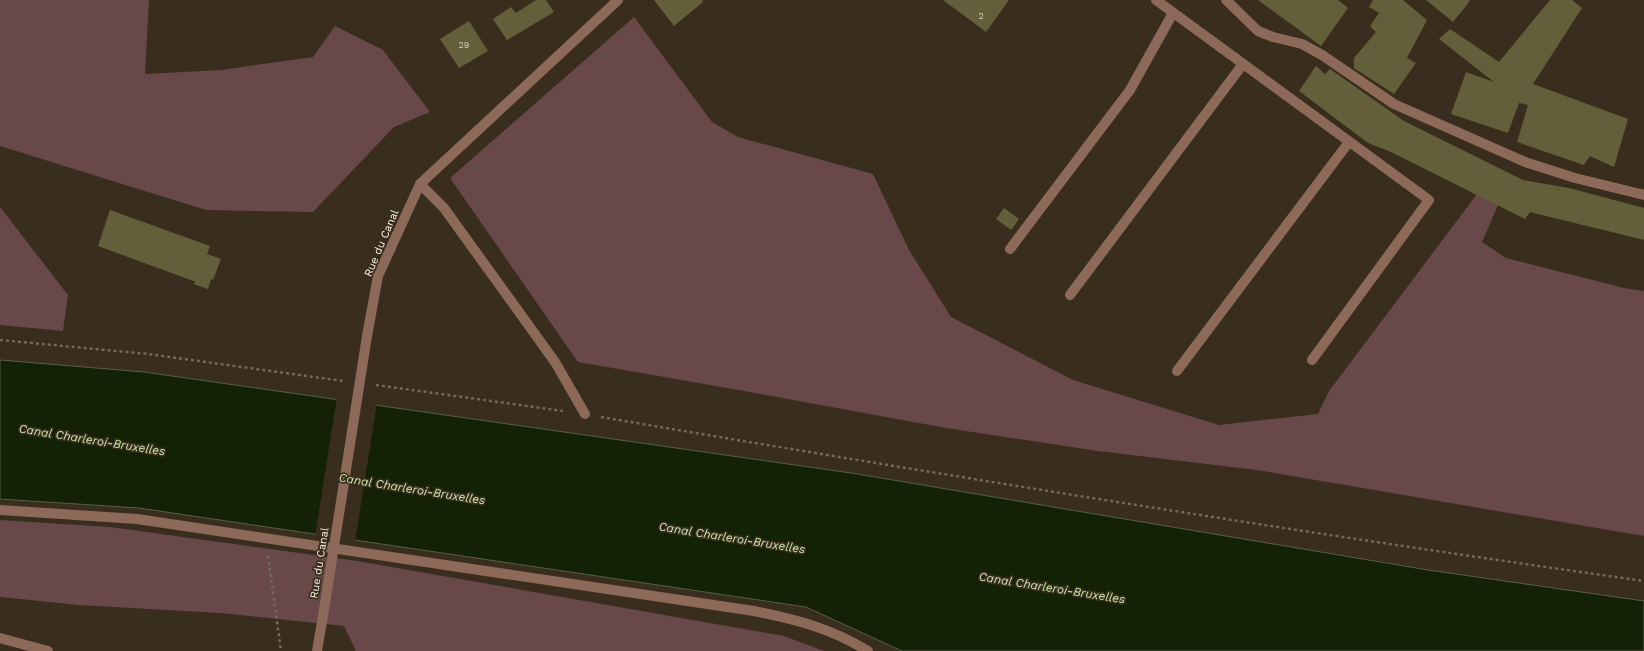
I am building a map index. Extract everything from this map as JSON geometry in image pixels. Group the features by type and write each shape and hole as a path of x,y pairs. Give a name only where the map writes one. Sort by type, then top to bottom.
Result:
{"street":[{"name":"Rue du Canal","path":"317,651 367,336 378,276 420,184 618,0"},
{"path":"1156,0 1429,200 1312,360"},
{"path":"1226,0 1258,31 1274,37 1302,44 1322,55 1394,104 1525,162 1575,178 1644,195"},
{"path":"1010,250 1130,90 1174,13"},
{"path":"1070,295 1243,64"},
{"path":"1177,371 1349,142"},
{"path":"420,184 444,208 555,362 585,414"},
{"path":"0,510 137,519 754,611 798,620 844,636 868,651"},
{"path":"0,638 48,651"}],"path":[{"path":"0,340 148,354 351,382"},
{"path":"374,385 585,414 900,467 1444,553 1644,581"},
{"path":"266,538 281,651"}],"shaded area":[{"path":"0,0 149,0 145,74 221,70 313,57 335,26 383,50 430,112 394,127 313,212 206,210 0,146"},
{"path":"634,17 712,122 738,137 873,174 909,250 951,317 1073,380 1219,425 1318,414 1329,391 1477,194 1498,205 1482,242 1506,258 1624,288 1644,291 1644,536 1257,470 1098,451 946,428 578,362 450,178"},
{"path":"0,207 68,295 63,331 0,325"},
{"path":"0,520 110,527 357,561 784,636 824,651 356,651 344,626 220,613 79,605 0,597"}],"water":[{"name":"Canal Charleroi-Bruxelles","path":"0,360 144,372 851,473 1428,570 1644,601 1644,651 902,651 806,607 139,508 0,499"}],"pier":[{"path":"337,397 377,403 355,542 315,536"}],"building":[{"path":"536,0 546,0 554,12 507,40 493,19 511,7 516,13"},
{"path":"654,0 702,0 703,2 674,26"},
{"path":"943,0 1009,0 986,32"},
{"path":"1258,0 1338,0 1348,8 1321,46"},
{"path":"1373,0 1403,0 1427,20 1407,58 1416,63 1394,94 1354,68 1354,58 1376,32 1370,26 1379,13 1369,7"},
{"path":"1426,0 1469,0 1470,1 1453,22"},
{"path":"1550,0 1572,0 1582,8 1533,84 1628,119 1614,167 1590,156 1584,165 1517,142 1528,105 1519,103 1508,133 1451,114 1466,72 1494,82 1439,39 1450,29 1499,62"},
{"path":"469,21 488,51 459,68 440,39"},
{"path":"1316,66 1325,74 1330,69 1404,121 1523,180 1569,188 1644,208 1644,240 1530,212 1525,219 1389,151 1368,143 1299,91"},
{"path":"1004,208 1019,219 1011,230 996,219"},
{"path":"110,210 210,246 207,254 221,259 213,280 211,279 208,289 193,284 196,282 98,246"}]}
